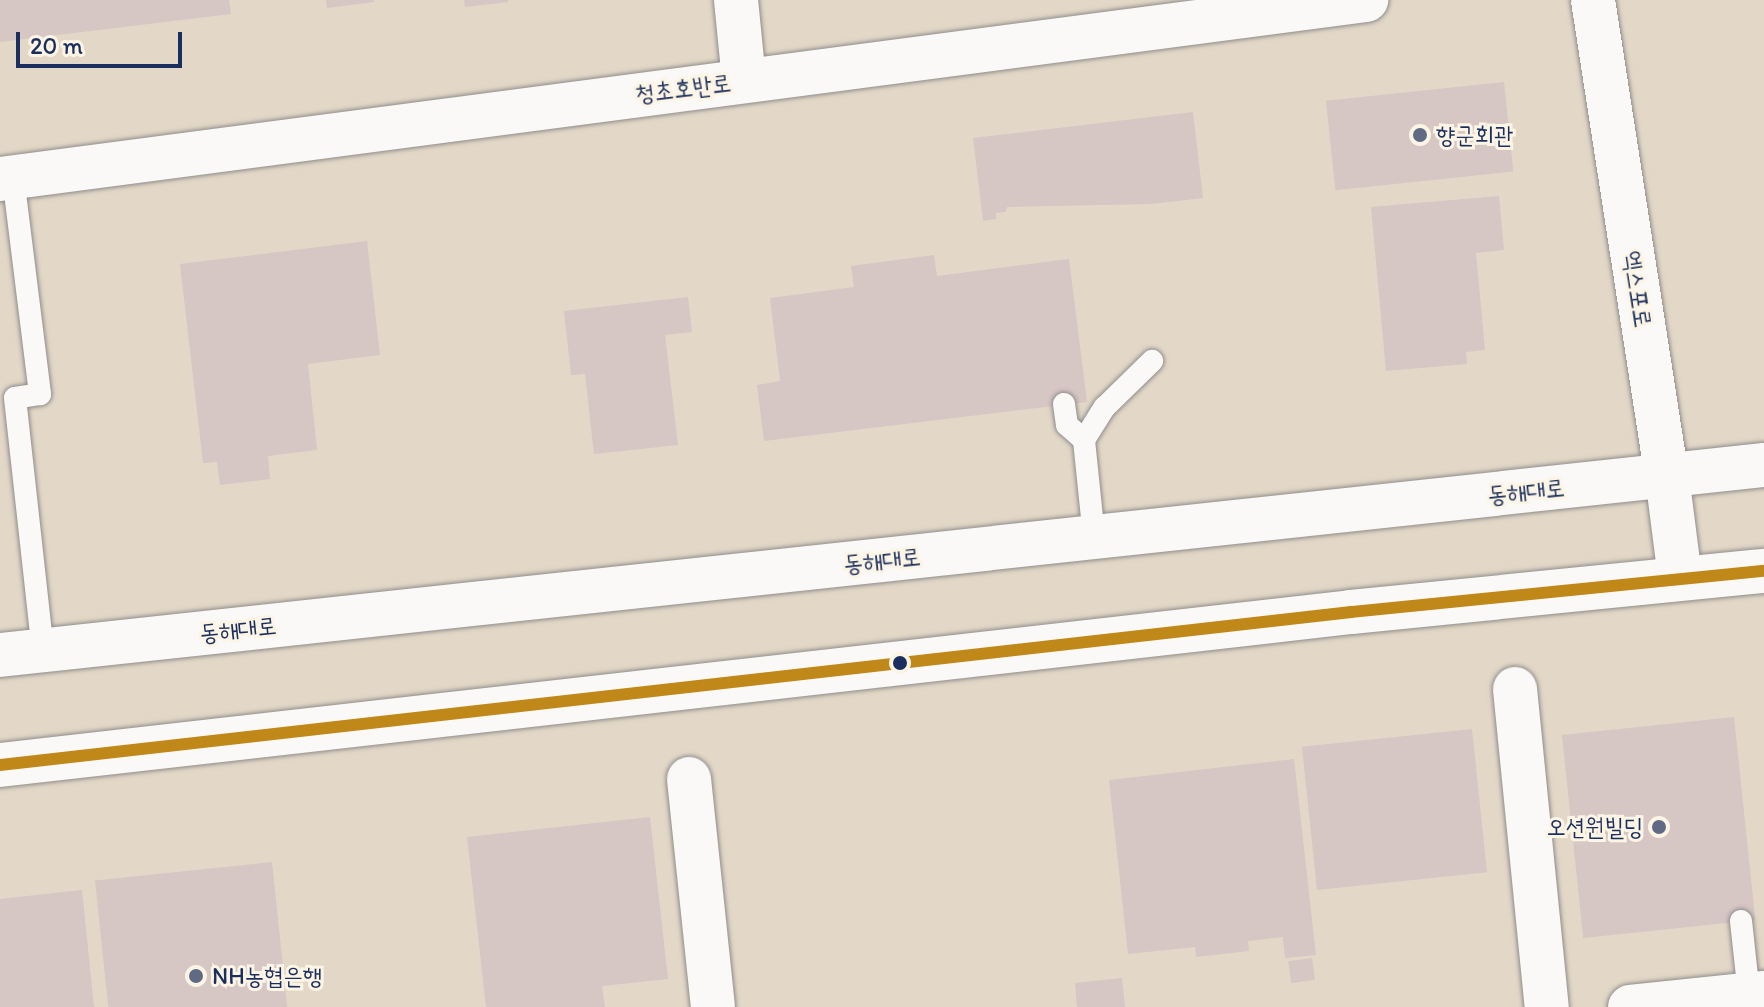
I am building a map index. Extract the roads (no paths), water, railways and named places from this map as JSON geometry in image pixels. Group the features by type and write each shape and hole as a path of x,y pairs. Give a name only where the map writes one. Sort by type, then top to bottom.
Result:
{"main road":[{"path":"736,0 744,80"},
{"name":"청초호반로","path":"6,178 1366,0"},
{"name":"엑스포로","path":"1593,0 1680,578"},
{"name":"동해대로","path":"0,655 1764,465"},
{"path":"0,765 1764,571"},
{"path":"1515,689 1547,1007"},
{"path":"689,779 713,1007"},
{"path":"1630,1007 1756,994"}],"lane":[{"path":"6,178 40,394 15,398 43,650"},
{"path":"1094,537 1084,440 1105,407 1152,361"},
{"path":"1064,404 1067,425 1084,440"},
{"path":"1741,921 1756,994"}],"place":[{"name":"향군회관","path":"1420,135"},
{"name":"오션원빌딩","path":"1659,827"},
{"name":"NH농협은행","path":"196,976"}]}
